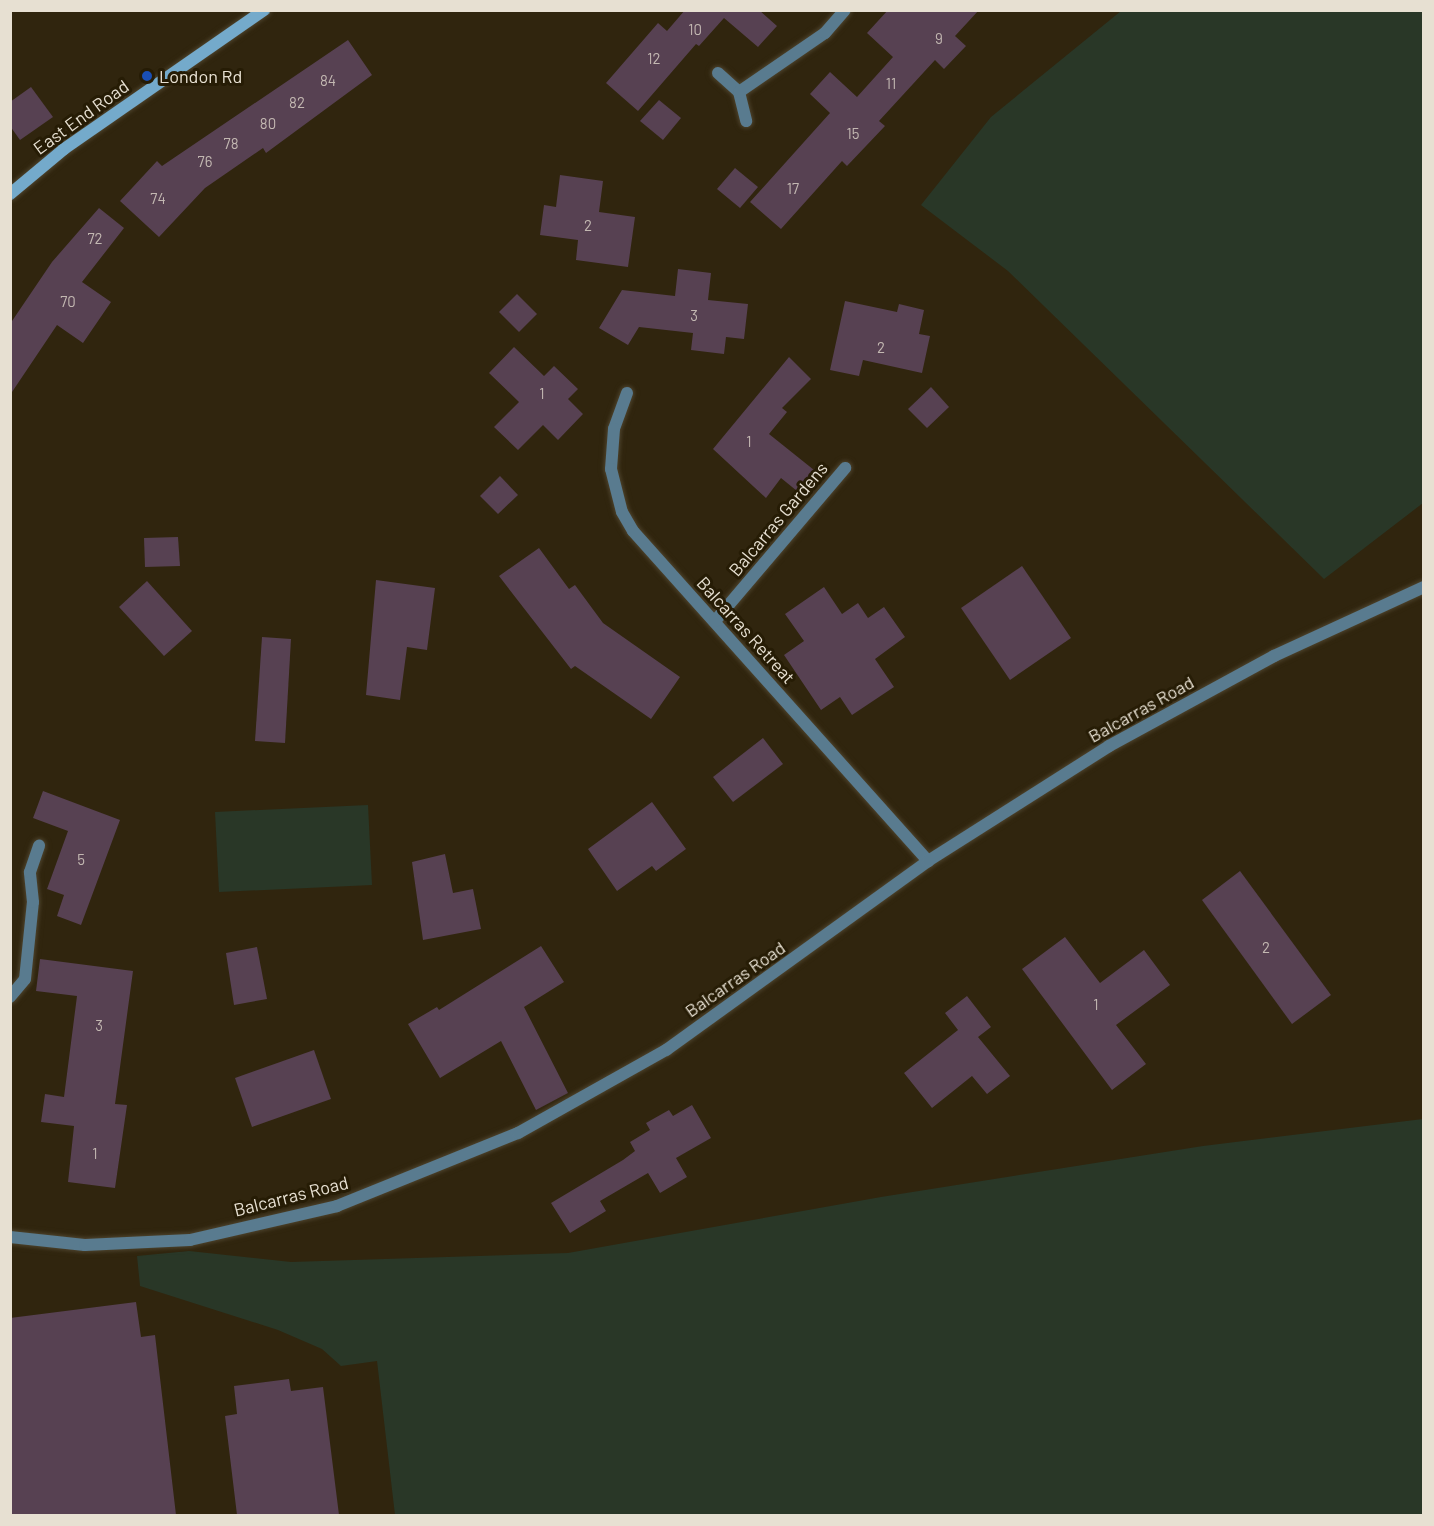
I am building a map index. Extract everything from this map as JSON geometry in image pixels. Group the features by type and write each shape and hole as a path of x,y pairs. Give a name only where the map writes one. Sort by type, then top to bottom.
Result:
{"street":[{"name":"East End Road","path":"10,194 64,149 264,10"},
{"path":"739,92 825,33 845,10"},
{"path":"718,73 739,92 746,121"},
{"name":"Balcarras Retreat","path":"627,393 612,448 612,470 622,512 633,531 927,861"},
{"name":"Balcarras Gardens","path":"715,621 845,468"},
{"name":"Balcarras Road","path":"10,1237 85,1245 190,1240 338,1206 519,1133 666,1050 927,861 1109,746 1274,656 1424,587"},
{"path":"10,997 25,979 33,902 30,873 39,846"}],"green space":[{"path":"1121,11 1423,11 1423,503 1324,579 1008,271 921,205 991,117"},
{"path":"368,805 372,885 219,892 215,812"},
{"path":"1423,1119 1423,1515 395,1515 377,1361 341,1366 322,1349 278,1330 140,1286 137,1256 189,1251 291,1262 568,1253 881,1197 1203,1146"}],"building":[{"path":"685,10 759,10 777,26 758,47 724,18 699,46 696,44 638,111 606,83 658,23 667,31"},
{"path":"888,10 979,10 955,36 966,46 944,69 935,60 879,121 885,126 847,166 842,161 781,229 750,202 830,113 810,94 830,72 857,97 893,57 867,33"},
{"path":"348,40 372,75 266,153 263,148 205,188 159,237 120,201 157,161 162,166"},
{"path":"31,87 53,117 20,140 10,126 10,102"},
{"path":"659,100 681,118 663,140 640,121"},
{"path":"735,168 758,187 740,208 717,189"},
{"path":"560,175 603,181 599,212 635,217 628,267 576,260 578,240 540,235 544,205 556,207"},
{"path":"99,208 124,228 82,282 111,302 83,343 57,325 10,395 10,324 52,262"},
{"path":"678,269 711,273 708,300 748,304 744,339 726,337 724,354 691,350 693,333 639,327 628,345 599,328 622,290 675,296"},
{"path":"517,294 537,314 519,332 499,312"},
{"path":"845,301 897,312 899,304 924,310 919,334 930,336 922,373 863,360 859,376 830,370"},
{"path":"514,347 544,376 554,366 578,389 568,399 583,414 558,440 543,425 518,450 494,427 519,402 489,373"},
{"path":"789,357 811,379 782,408 787,412 769,434 814,470 797,491 781,478 766,498 713,449"},
{"path":"931,387 949,407 927,428 908,409"},
{"path":"500,476 518,495 498,514 480,496"},
{"path":"178,537 180,566 145,567 144,538"},
{"path":"539,548 569,589 575,585 603,623 680,677 651,719 575,666 571,669 499,576"},
{"path":"1022,566 1071,638 1010,680 961,608"},
{"path":"376,580 435,588 427,650 407,647 400,700 366,695"},
{"path":"147,581 192,631 164,656 119,607"},
{"path":"824,587 842,614 858,603 868,618 884,607 905,637 875,659 894,687 852,715 840,697 821,710 784,655 804,641 785,614"},
{"path":"262,637 291,639 285,743 255,741"},
{"path":"763,738 783,764 733,802 713,777"},
{"path":"43,791 120,820 81,925 57,916 64,895 47,889 68,831 33,818"},
{"path":"652,802 686,849 656,871 652,866 617,891 588,849"},
{"path":"445,854 453,893 473,889 481,929 423,940 412,862"},
{"path":"1240,871 1331,995 1292,1024 1202,900"},
{"path":"1065,937 1100,983 1144,950 1170,985 1116,1025 1146,1064 1112,1090 1022,969"},
{"path":"541,946 564,982 524,1007 568,1093 536,1110 501,1041 440,1078 408,1024 437,1007 439,1010"},
{"path":"257,947 267,999 234,1005 226,953"},
{"path":"40,959 133,971 115,1104 127,1105 115,1188 68,1182 74,1126 41,1122 45,1094 64,1097 77,996 36,991"},
{"path":"967,996 991,1027 978,1037 1010,1076 987,1094 972,1076 932,1108 904,1073 958,1030 945,1013"},
{"path":"314,1050 331,1099 252,1127 235,1078"},
{"path":"692,1105 711,1138 676,1158 687,1177 660,1193 648,1173 600,1201 606,1211 570,1233 551,1203 635,1151 630,1142 650,1130 646,1123 669,1110 673,1116"},
{"path":"136,1302 141,1337 155,1335 176,1515 10,1515 10,1318"},
{"path":"289,1379 291,1391 323,1387 339,1515 237,1515 225,1416 237,1414 234,1386"}],"place":[{"name":"London Rd","path":"147,76"}]}
